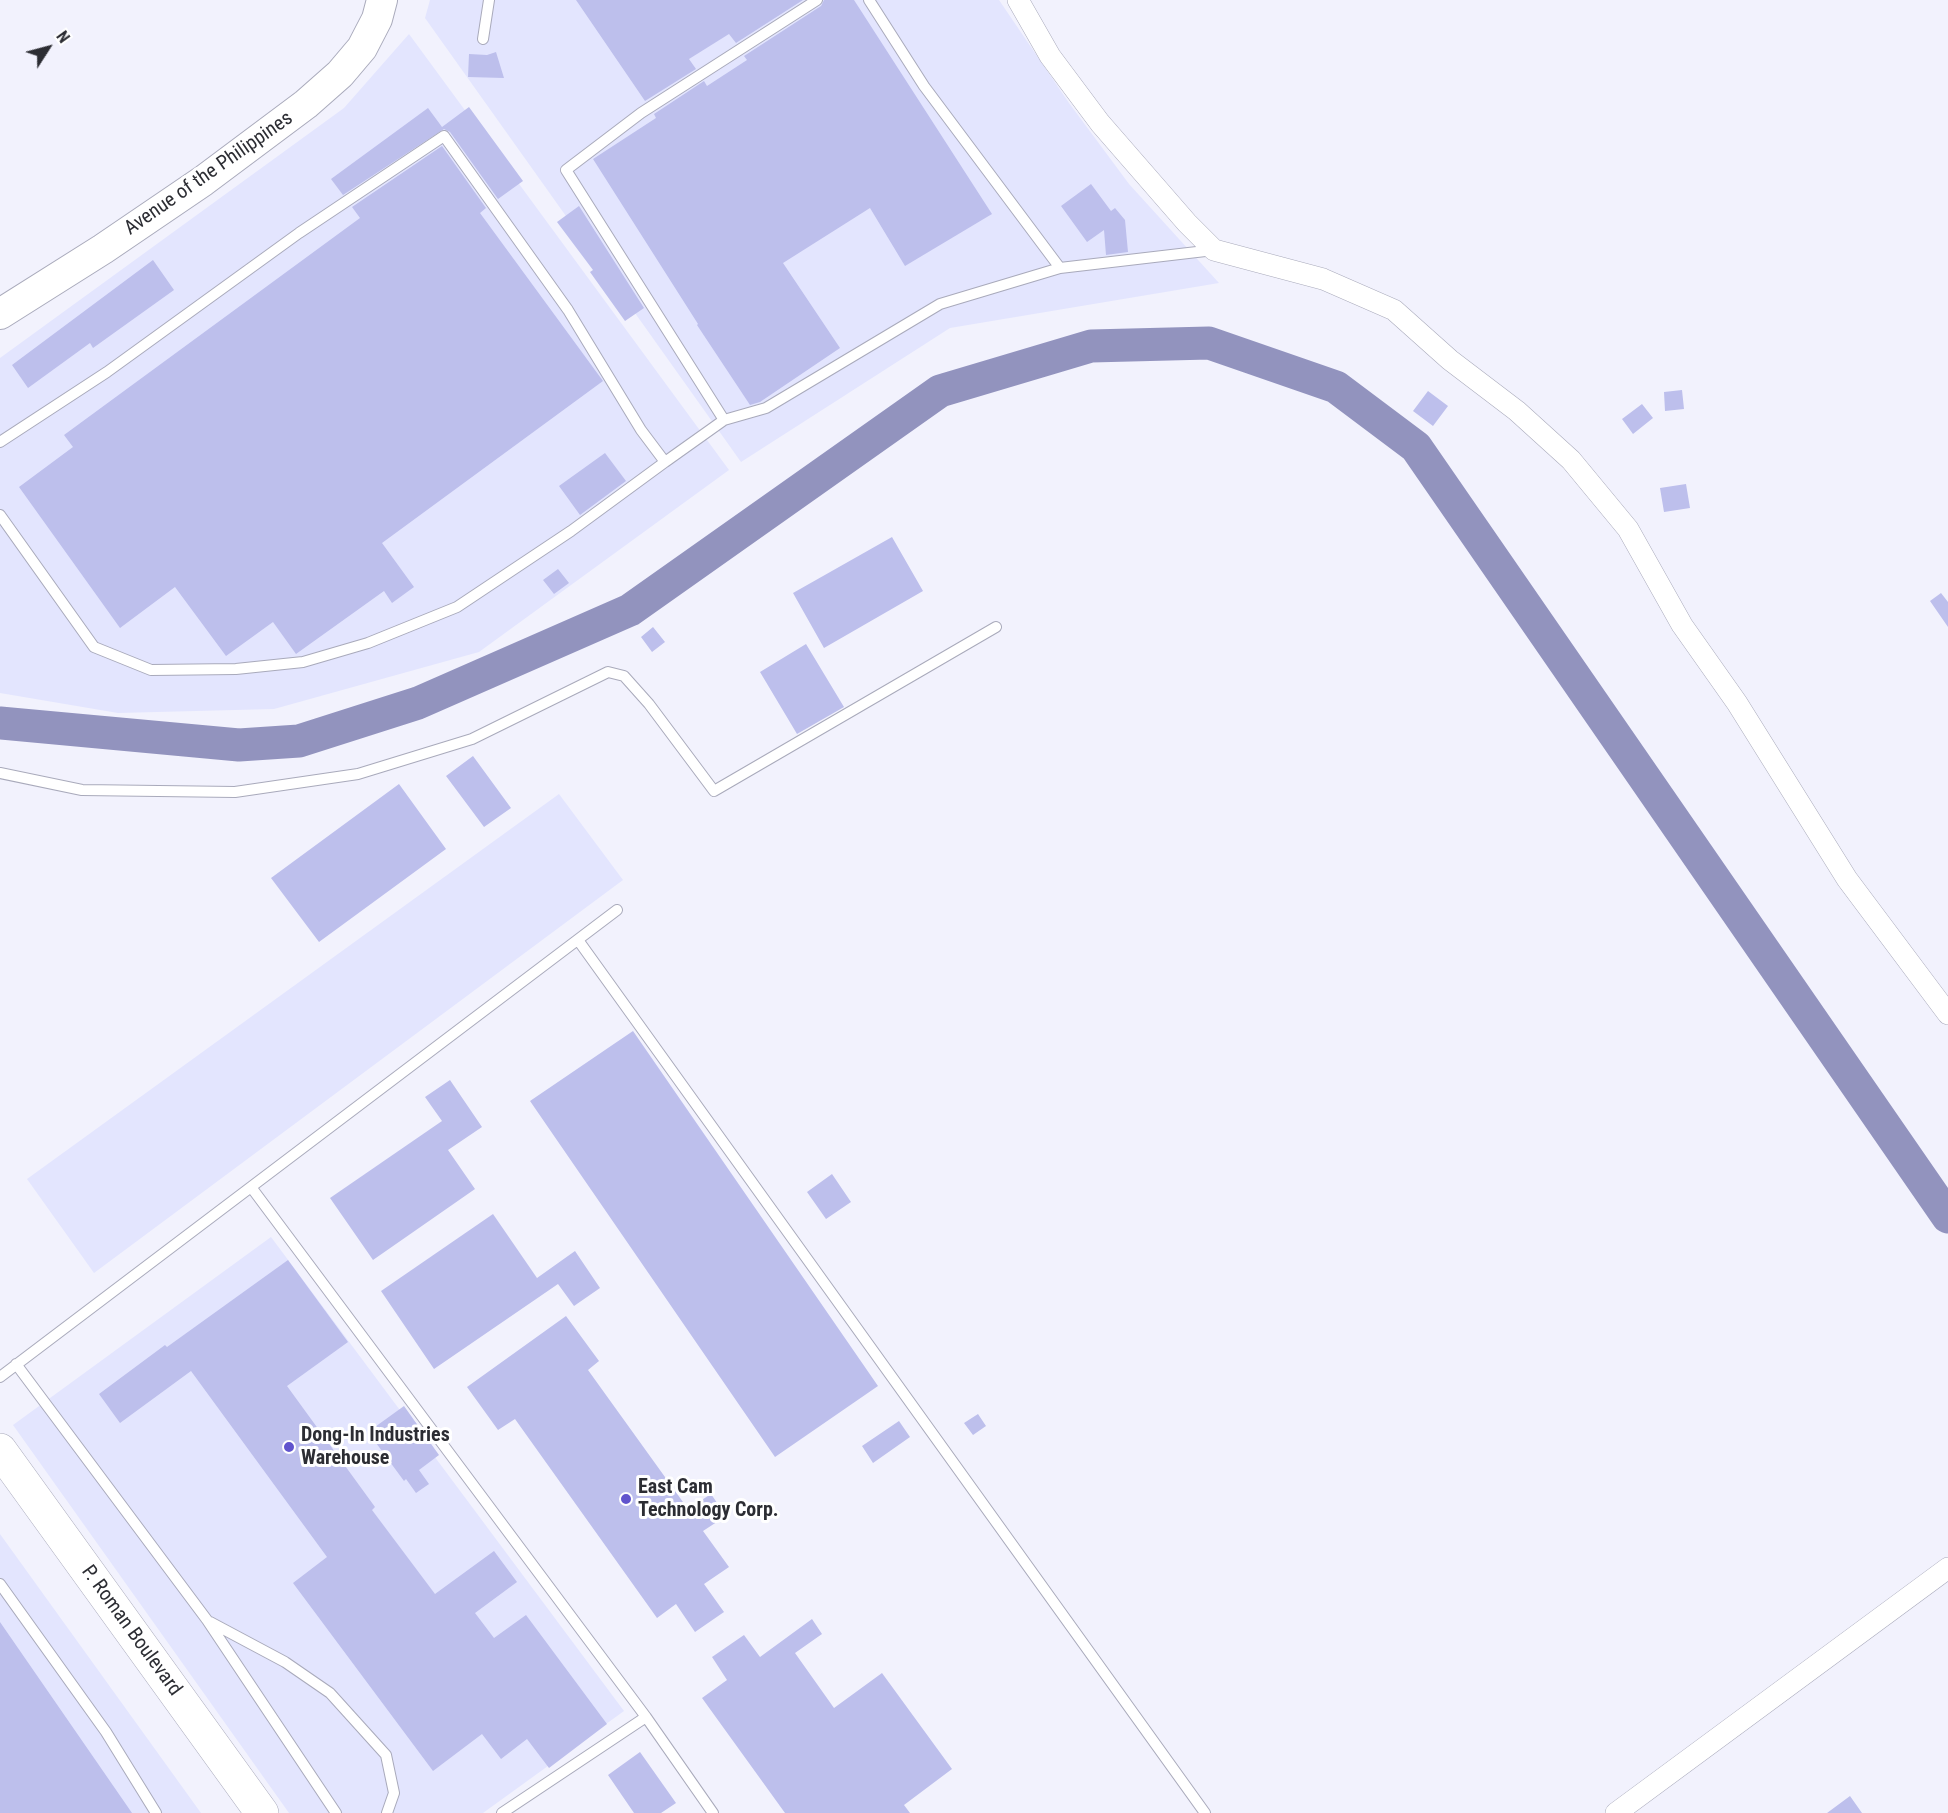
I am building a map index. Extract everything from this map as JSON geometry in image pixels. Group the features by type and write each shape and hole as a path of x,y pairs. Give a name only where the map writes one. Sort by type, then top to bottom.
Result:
{"main road":[{"name":"Avenue of the Philippines","path":"0,314 202,181 306,104 339,74 362,48 377,19 382,0"},
{"name":"P. Roman Boulevard","path":"0,1450 262,1813"}],"street":[{"path":"1018,0 1050,56 1100,123 1187,223 1215,250 1323,279 1394,310 1450,360 1517,411 1571,460 1628,529 1682,625 1737,703 1847,879 1948,1014"},
{"path":"1616,1813 1948,1568"}],"lane":[{"path":"483,39 489,0"},
{"path":"724,420 566,170 641,113 818,0"},
{"path":"869,0 924,86 1060,268"},
{"path":"0,442 107,372 298,233 444,136 568,310 641,430 665,462"},
{"path":"0,515 94,647 151,670 236,669 303,662 368,642 457,608 571,531 724,420 766,408 940,304 1060,268 1215,250"},
{"path":"0,773 82,790 235,792 358,774 472,739 608,672 624,676 649,704 714,791 996,627"},
{"path":"0,1377 617,910"},
{"path":"578,940 1205,1813"},
{"path":"251,1187 646,1717 714,1813"},
{"path":"16,1364 207,1620 336,1813"},
{"path":"0,1584 106,1732 156,1813"},
{"path":"207,1620 285,1662 330,1693 386,1755 394,1793 387,1813"},
{"path":"502,1813 646,1717"}],"shaded area":[{"path":"430,0 999,0 1069,103 1129,184 1219,283 950,328 741,462 425,18"},
{"path":"409,34 729,470 479,652 274,709 118,713 0,693 0,358 344,108"},
{"path":"559,794 623,880 94,1273 27,1179"},
{"path":"271,1237 624,1711 483,1813 289,1813 13,1425"},
{"path":"0,1534 201,1813 0,1813"}],"building":[{"path":"576,0 803,0 736,43 729,34 689,59 696,69 645,101"},
{"path":"824,0 854,0 992,214 905,266 870,208 783,263 840,348 760,402 750,405 593,159 656,118 654,114 704,81 707,86 747,60 744,56 821,6"},
{"path":"496,52 504,78 468,77 469,54 487,55"},
{"path":"469,107 523,181 498,199 450,132 444,129 343,195 331,179 428,108 442,127"},
{"path":"442,146 486,208 480,213 603,381 382,543 414,587 392,603 384,591 296,654 273,622 226,656 175,587 120,628 19,487 73,447 64,435 360,218 352,207"},
{"path":"1091,184 1111,211 1115,208 1125,220 1128,252 1106,255 1104,230 1087,242 1061,206"},
{"path":"579,206 644,308 625,321 590,272 593,270 557,222"},
{"path":"153,260 174,290 93,348 90,343 28,388 12,365"},
{"path":"1682,390 1684,409 1665,411 1664,392"},
{"path":"1428,391 1448,406 1433,426 1413,411"},
{"path":"1642,404 1653,418 1633,434 1622,419"},
{"path":"605,453 626,481 580,515 559,486"},
{"path":"1686,484 1690,508 1664,512 1660,488"},
{"path":"892,537 923,591 824,648 793,593"},
{"path":"558,569 569,583 554,594 543,580"},
{"path":"1941,593 1948,602 1948,627 1930,601"},
{"path":"653,627 665,642 652,652 641,637"},
{"path":"806,644 844,707 797,734 760,672"},
{"path":"473,756 511,808 484,827 446,776"},
{"path":"399,784 446,849 319,942 271,878"},
{"path":"633,1031 878,1386 775,1457 530,1101"},
{"path":"450,1080 482,1127 448,1150 475,1189 373,1260 330,1198 442,1121 425,1097"},
{"path":"832,1174 851,1202 826,1219 807,1192"},
{"path":"493,1214 537,1278 575,1251 600,1288 574,1306 558,1284 434,1369 381,1291"},
{"path":"288,1260 348,1342 287,1386 375,1507 372,1510 435,1594 494,1551 517,1582 475,1613 494,1638 526,1615 607,1724 549,1768 527,1739 501,1759 482,1734 433,1771 293,1583 327,1557 191,1371 120,1423 99,1394"},
{"name":"East Cam Technology Corp.","path":"566,1316 599,1361 588,1370 688,1509 711,1494 726,1516 703,1531 729,1567 704,1584 724,1612 695,1632 676,1604 657,1618 515,1419 498,1430 467,1387"},
{"path":"404,1406 439,1455 419,1470 429,1484 416,1493 406,1479 404,1481 368,1432"},
{"path":"978,1414 986,1426 973,1435 964,1423"},
{"path":"899,1421 910,1437 873,1463 862,1446"},
{"path":"812,1619 822,1634 795,1653 834,1708 882,1673 952,1769 904,1805 910,1813 785,1813 702,1698 727,1680 712,1657 744,1635 760,1657"},
{"path":"0,1622 132,1813 0,1813"},
{"path":"640,1752 676,1803 661,1813 634,1813 608,1775"},
{"path":"1850,1796 1862,1813 1827,1813"}],"waterway":[{"path":"0,723 239,745 299,741 418,703 630,610 940,391 1091,346 1209,343 1336,387 1416,447 1948,1217"}],"place":[{"name":"Dong-In Industries Warehouse","path":"289,1447"},
{"name":"East Cam Technology Corp.","path":"626,1499"}]}
